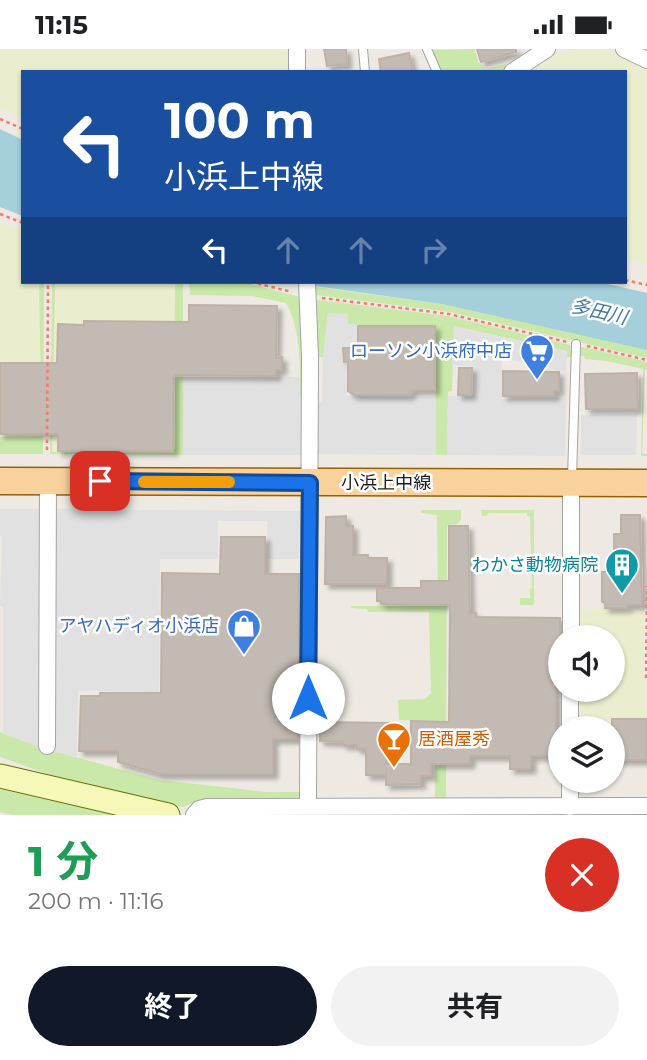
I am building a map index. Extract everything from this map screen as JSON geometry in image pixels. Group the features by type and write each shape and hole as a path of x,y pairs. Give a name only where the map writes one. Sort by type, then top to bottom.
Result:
{"main road":[{"name":"小浜上中線","path":"0,481 647,482"}],"street":[{"path":"297,49 297,70"},
{"path":"515,70 547,49"},
{"path":"624,49 647,61"},
{"path":"307,290 310,483 308,806"},
{"path":"47,746 48,481"},
{"path":"571,482 571,625"},
{"path":"1,774 168,815"},
{"path":"570,793 570,807"},
{"path":"194,815 199,809 207,807 647,806"}],"lane":[{"path":"363,49 365,70"},
{"path":"427,49 436,70"},
{"path":"571,482 576,344"}],"path":[{"path":"0,119 21,128"},
{"path":"0,214 21,222"},
{"path":"627,280 647,285"},
{"path":"47,450 48,284"},
{"path":"265,284 449,314 647,360"},
{"path":"646,678 647,586"}],"green space":[{"path":"0,49 289,49 289,70 21,70 21,117 0,108"},
{"path":"475,49 478,62 486,69 506,64 506,70 440,70 431,50"},
{"path":"578,49 598,49 623,55 647,68 647,264 627,259 627,70 532,70 556,54"},
{"path":"0,222 21,230 21,284 40,286 42,437 0,437"},
{"path":"39,284 44,284 43,454 0,454 0,437 42,436"},
{"path":"52,284 55,284 52,452 174,453 175,284 183,284 183,455 50,454"},
{"path":"55,284 175,284 175,453 52,452"},
{"path":"189,284 250,284 300,297 303,396 300,395 300,360 295,324 286,303 252,296 190,295"},
{"path":"316,287 442,304 637,347 647,350 647,358 450,312 316,295"},
{"path":"318,300 448,316 570,345 571,357 567,357 566,351 454,326 452,391 448,392 447,455 436,455 435,325 349,325 328,313 323,358 317,355 315,302"},
{"path":"583,347 647,362 642,453 647,456 641,456 643,369 585,359 584,356 578,356 578,350"},
{"path":"421,510 461,510 461,520 457,524 447,525 446,800 435,800 438,721 399,720 398,700 425,699 431,693 429,612 369,612 350,606 438,606 437,515 422,513"},
{"path":"481,510 534,510 534,605 520,605 520,598 530,598 532,588 530,517 527,513 489,513 482,516"},
{"path":"577,610 644,610 647,718 578,716 577,702 625,702 625,625 577,625"},
{"path":"0,732 53,751 160,780 266,792 302,792 299,800 197,801 183,807 76,784 0,757"},
{"path":"0,782 140,815 12,815 0,812"}],"shaded area":[{"path":"328,313 348,314 348,324 357,325 357,347 342,348 343,363 346,364 347,396 436,397 436,455 315,454 315,404 322,402"},
{"path":"454,326 567,352 566,372 502,358 502,399 566,398 565,456 447,455 448,396 472,395 473,366 452,365"},
{"path":"183,375 300,377 300,395 303,396 303,455 183,455"},
{"path":"637,414 636,455 581,455 581,415"},
{"path":"0,509 42,509 41,747 3,734"},
{"path":"54,509 300,511 299,559 268,559 267,521 218,521 218,559 160,559 159,692 78,691 77,758 53,751"}],"water":[{"path":"0,129 21,139 21,215 0,207"},
{"name":"多田川","path":"301,284 608,284 647,293 647,350 442,304"}],"building":[{"path":"324,49 346,49 347,64 327,66"},
{"path":"477,49 516,49 516,52 481,62"},
{"path":"409,53 413,70 381,70 379,59"},
{"path":"189,305 277,306 276,358 282,357 282,370 276,370 276,376 174,375 173,451 58,451 58,434 0,434 0,363 57,363 58,324 84,325 84,321 189,322"},
{"path":"358,326 435,326 435,390 414,390 408,395 354,395 348,391 348,362 344,362 343,348 358,348"},
{"path":"459,368 472,368 471,395 458,395"},
{"name":"ローソン小浜府中店","path":"503,371 559,372 559,391 554,391 554,396 503,396"},
{"path":"637,373 638,409 586,409 585,374"},
{"path":"621,515 640,515 642,605 605,608 605,602 602,602 602,572 614,572 614,534 621,534"},
{"path":"346,516 346,526 353,526 353,555 387,558 387,584 325,584 326,517"},
{"path":"449,526 468,526 470,613 476,613 476,617 560,618 560,625 548,625 548,702 556,702 556,716 548,716 548,756 531,756 531,769 510,769 510,756 470,756 470,764 431,764 431,776 421,776 421,784 386,785 386,775 366,775 366,749 357,749 356,745 343,745 343,742 320,741 319,722 388,723 386,764 411,764 411,721 449,722 450,605 381,604 381,601 377,601 377,588 421,588 421,581 449,581"},
{"name":"アヤハディオ小浜店","path":"221,537 265,537 265,574 299,574 298,739 273,739 273,774 160,774 118,762 118,751 79,751 81,696 100,696 100,693 161,693 162,573 220,574"},
{"path":"625,719 647,719 647,760 625,760"}],"slow traffic":[{"path":"144,482 229,482"}],"place":[{"name":"ローソン小浜府中店","path":"537,381"},
{"name":"わかさ動物病院","path":"622,595"},
{"name":"アヤハディオ小浜店","path":"244,656"},
{"name":"居酒屋秀","path":"394,769"}],"route":[{"path":"100,481 310,483 308,698"}]}
